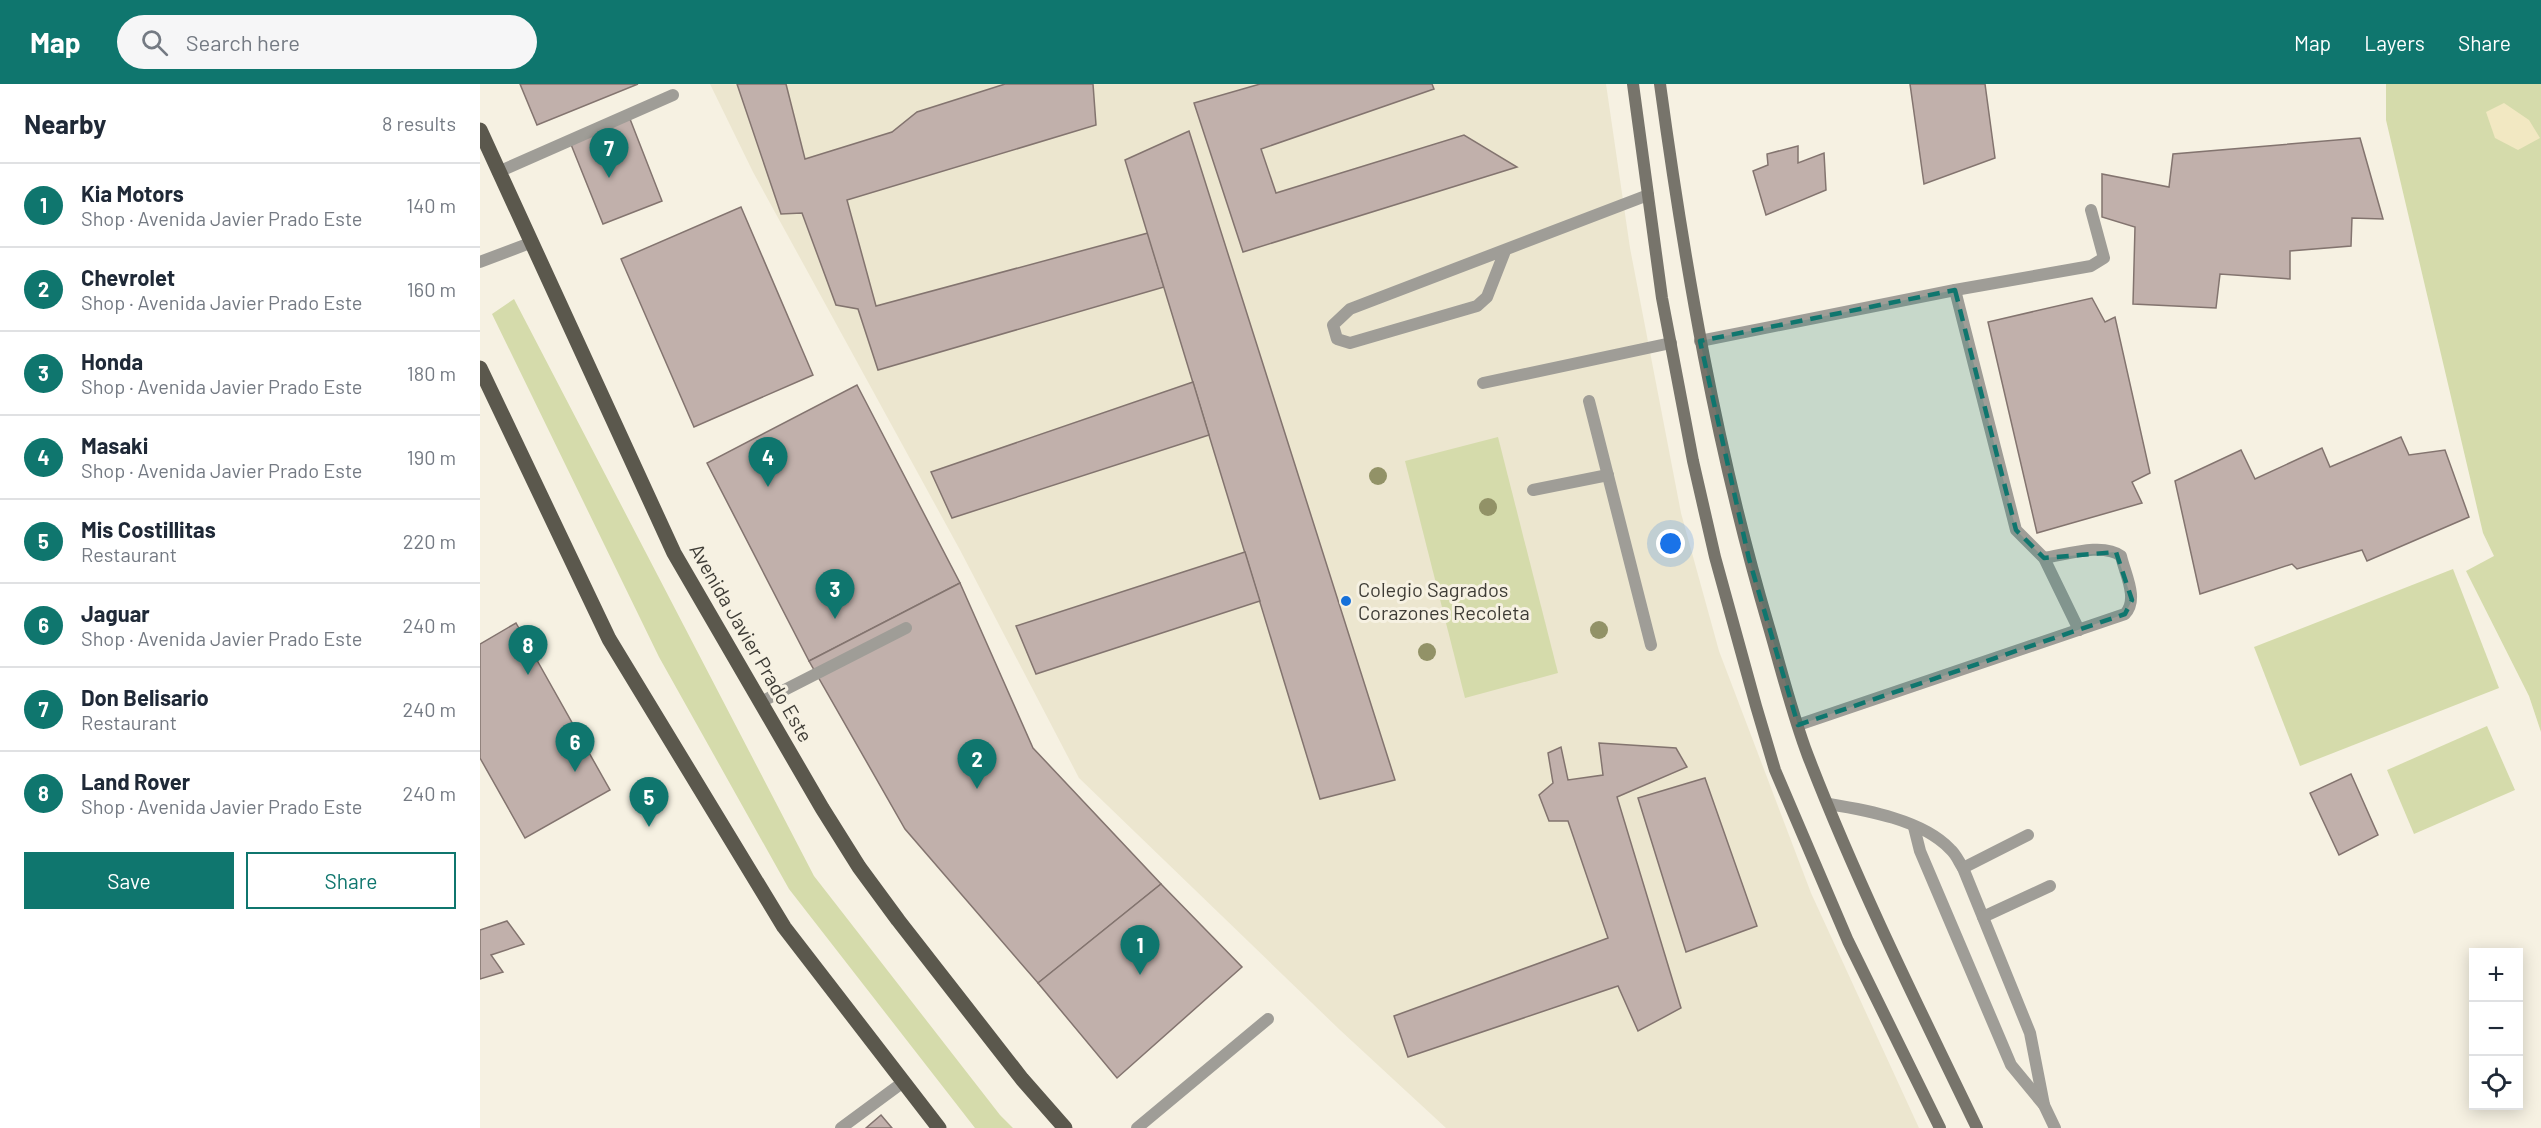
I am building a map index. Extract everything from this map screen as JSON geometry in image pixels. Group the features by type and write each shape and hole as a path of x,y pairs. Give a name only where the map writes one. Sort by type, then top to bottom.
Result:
{"main road":[{"path":"1633,84 1671,343 1692,461 1715,557 1775,770 1848,940 1940,1128"},
{"path":"1660,84 1682,243 1712,403 1749,559 1798,724 1829,804 1901,969 1977,1128"},
{"name":"Avenida Javier Prado Este","path":"480,130 674,553 761,702 859,867 1022,1079 1065,1128"},
{"path":"480,368 609,639 784,927 902,1083 939,1128"}],"street":[{"path":"498,171 673,95"},
{"path":"1505,251 1487,297 1477,306 1350,343 1337,339 1333,325 1350,309 1648,195"},
{"path":"1700,341 1955,290 2091,266 2104,258 2091,210"},
{"path":"480,262 530,243"},
{"path":"1955,290 2016,530 2044,558 2079,630"},
{"path":"1483,383 1671,343"},
{"path":"1589,401 1651,645"},
{"path":"1533,490 1608,475"},
{"path":"1798,724 2125,614 2131,608 2132,600 2121,556 2108,550 2044,558"},
{"path":"761,702 906,628"},
{"path":"1829,804 1879,813 1928,833 1950,848 1964,868 2030,1033 2044,1105"},
{"path":"1914,827 1920,851 2011,1065 2044,1105 2055,1128"},
{"path":"1964,868 2028,835"},
{"path":"1983,917 2050,886"},
{"path":"1137,1128 1268,1019"},
{"path":"850,1126 902,1083"}],"highlighted area":[{"path":"1955,290 2016,530 2044,558 2116,552 2132,600 2125,614 1798,725 1749,559 1700,341"}],"shaded area":[{"name":"Colegio Sagrados Corazones Recoleta","path":"710,84 1606,84 1630,248 1681,513 1719,651 1811,893 1919,1128 1446,1128 1340,1030 1079,778 960,550 753,172"}],"green space":[{"path":"2386,84 2541,84 2541,732 2529,696 2466,571 2494,556 2483,533 2386,120"},
{"path":"514,299 814,876 1000,1115 1013,1128 975,1128 789,889 659,657 492,314"},
{"path":"1498,437 1558,673 1465,698 1405,461"},
{"path":"2453,569 2499,688 2300,766 2254,647"},
{"path":"2487,726 2515,790 2414,834 2387,770"}],"sand":[{"path":"2504,103 2529,120 2540,138 2518,150 2495,138 2486,112"}],"building":[{"path":"520,84 638,84 537,125"},
{"path":"737,84 786,84 805,159 892,132 917,112 1005,84 1093,84 1096,125 847,200 876,306 1148,233 1164,287 878,370 858,309 836,305 802,213 781,214"},
{"path":"1260,84 1432,84 1434,89 1261,149 1276,193 1464,135 1517,167 1243,252 1194,103"},
{"path":"1910,84 1985,84 1995,158 1924,184"},
{"path":"630,119 662,201 603,224 570,142"},
{"path":"1189,131 1395,780 1320,799 1125,160"},
{"path":"2360,138 2383,219 2352,218 2351,246 2290,251 2290,279 2220,274 2216,308 2133,304 2135,227 2102,217 2102,174 2169,187 2173,154"},
{"path":"1798,146 1798,163 1824,153 1826,190 1766,215 1753,171 1768,165 1767,154"},
{"path":"741,207 813,375 694,427 621,259"},
{"path":"2092,298 2105,322 2115,317 2150,473 2132,482 2142,503 2037,533 1988,322"},
{"path":"1193,382 1209,435 952,518 931,472"},
{"path":"857,385 960,583 809,661 707,463"},
{"path":"2401,437 2409,455 2445,450 2469,517 2367,561 2362,550 2297,569 2292,564 2200,594 2175,481 2241,450 2255,479 2322,448 2330,467"},
{"path":"1245,552 1260,601 1036,674 1016,626"},
{"path":"960,583 1033,748 1161,884 1038,983 905,829 809,661"},
{"path":"516,623 610,790 525,838 480,758 480,644"},
{"path":"1599,743 1676,748 1687,767 1617,797 1681,1008 1638,1031 1618,986 1408,1057 1394,1016 1608,938 1568,821 1549,821 1539,795 1553,783 1548,753 1561,747 1568,780 1603,775"},
{"path":"2351,774 2378,835 2339,855 2310,793"},
{"path":"1705,778 1757,926 1686,952 1638,798"},
{"path":"1161,884 1242,967 1117,1078 1038,983"},
{"path":"507,921 524,944 491,955 503,972 480,979 480,930"},
{"path":"881,1115 892,1128 866,1128"}],"place":[{"name":"Don Belisario","path":"609,178"},
{"name":"Masaki","path":"768,487"},
{"name":"Colegio Sagrados Corazones Recoleta","path":"1346,601"},
{"name":"Honda","path":"835,619"},
{"name":"Land Rover","path":"528,675"},
{"name":"Jaguar","path":"575,772"},
{"name":"Chevrolet","path":"977,789"},
{"name":"Mis Costillitas","path":"649,827"},
{"name":"Kia Motors","path":"1140,975"}]}
